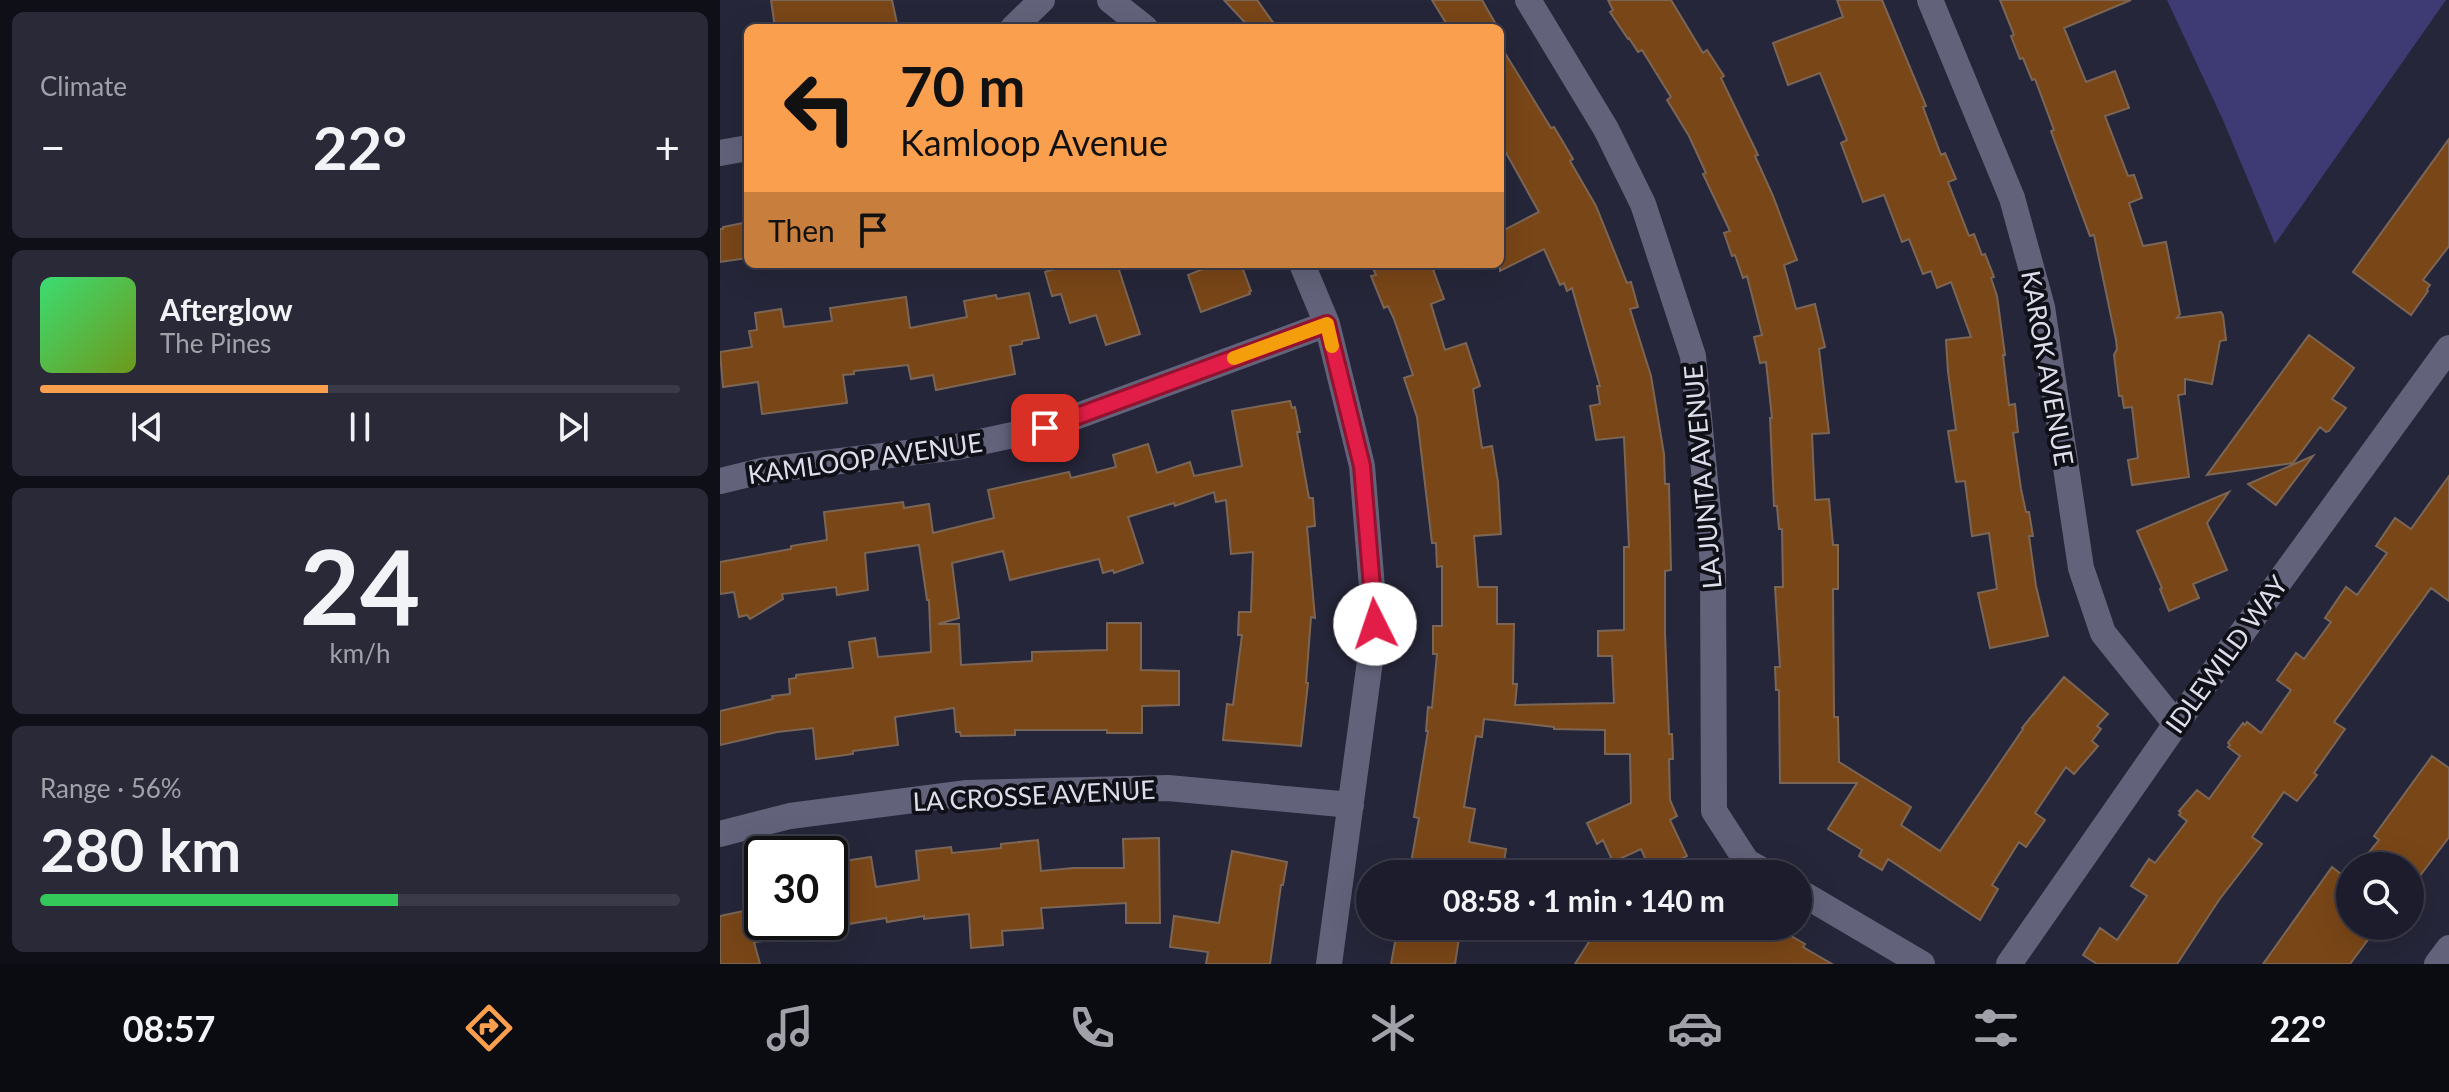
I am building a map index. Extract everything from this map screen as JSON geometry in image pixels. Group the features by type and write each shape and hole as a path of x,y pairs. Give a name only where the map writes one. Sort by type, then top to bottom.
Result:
{"street":[{"path":"1017,24 1042,0"},
{"path":"1110,0 1140,24"},
{"name":"LA JUNTA AVENUE","path":"1528,0 1606,129 1643,204 1693,356 1713,564 1714,811 1746,860"},
{"name":"KAROK AVENUE","path":"1930,0 2012,198 2042,307 2085,581 2103,633 2176,724"},
{"path":"720,153 744,149"},
{"path":"1304,268 1327,324 1362,466 1375,624 1329,964"},
{"name":"KAMLOOP AVENUE","path":"720,481 766,470 957,447 1045,428 1327,324"},
{"name":"IDLEWILD WAY","path":"2009,964 2176,724 2449,348"},
{"name":"LA CROSSE AVENUE","path":"720,834 790,816 967,793 1168,788 1351,805"},
{"path":"1812,899 1922,964"},
{"path":"2437,964 2449,948"}],"shaded area":[{"path":"2167,0 2446,0 2275,244 2223,120"}],"building":[{"path":"771,0 892,0 897,24 774,24"},
{"path":"1224,0 1257,0 1274,24 1246,24"},
{"path":"1432,0 1482,0 1496,24 1447,24"},
{"path":"1608,0 1671,0 1703,53 1707,50 1724,76 1721,78 1758,155 1755,156 1797,260 1784,265 1796,309 1815,304 1825,347 1819,349 1829,433 1812,434 1815,500 1829,499 1833,545 1838,545 1838,589 1833,589 1834,717 1838,717 1839,762 1911,807 1901,825 1940,851 2022,728 2064,677 2108,714 2097,726 2101,729 2092,741 2098,746 2074,774 2066,767 2035,813 2045,820 2026,847 2019,842 1992,885 1998,889 1980,920 1888,859 1882,870 1859,856 1862,850 1828,829 1857,783 1780,783 1779,690 1776,690 1775,667 1780,667 1775,587 1783,587 1782,529 1779,529 1777,506 1774,506 1772,418 1766,362 1760,363 1754,337 1762,335 1747,276 1743,278 1735,255 1732,256 1724,233 1730,231 1689,136 1667,100 1671,97 1642,50 1638,52 1610,12 1613,10"},
{"path":"1837,0 1882,0 1926,106 1923,107 1941,155 1945,153 1956,179 1948,182 1969,236 1974,234 1994,277 1991,278 1997,296 2009,405 2015,404 2018,432 2013,433 2021,489 2026,512 2029,512 2036,586 2048,636 1990,648 1978,593 1997,589 1989,533 1972,536 1965,481 1956,482 1948,431 1956,430 1946,340 1971,337 1951,282 1937,288 1931,271 1923,274 1909,239 1902,242 1884,195 1863,202 1841,143 1847,140 1820,73 1788,85 1773,43 1843,17"},
{"path":"2000,0 2131,0 2064,28 2086,82 2115,71 2129,108 2105,116 2128,176 2134,175 2142,198 2129,203 2143,246 2166,242 2180,314 2177,318 2221,312 2223,315 2226,340 2220,341 2212,384 2185,379 2185,394 2178,395 2189,477 2132,485 2128,460 2138,458 2132,407 2124,408 2122,396 2119,396 2114,355 2116,340 2094,235 2090,236 2035,79 2032,80 2023,58 2020,59"},
{"path":"1504,52 1573,159 1570,161 1596,206 1627,283 1631,282 1638,307 1630,309 1651,376 1664,454 1665,484 1669,484 1671,570 1665,571 1665,633 1669,734 1672,734 1673,759 1669,759 1670,800 1677,816 1670,820 1687,856 1679,860 1646,860 1641,849 1612,860 1603,840 1597,844 1587,823 1631,803 1630,754 1605,754 1605,730 1554,729 1484,719 1482,737 1476,736 1464,807 1475,809 1469,842 1506,849 1504,860 1412,860 1419,818 1414,817 1428,731 1428,707 1432,708 1437,654 1433,654 1433,626 1442,626 1442,566 1437,567 1436,543 1432,543 1417,417 1404,378 1413,375 1394,319 1388,306 1384,308 1371,276 1376,275 1373,268 1432,268 1444,299 1431,304 1445,350 1466,343 1480,386 1473,389 1482,448 1492,446 1501,534 1474,536 1478,587 1497,587 1497,624 1514,624 1515,705 1614,703 1612,656 1598,656 1598,631 1624,630 1624,547 1629,547 1624,437 1596,440 1590,406 1600,404 1597,386 1600,386 1572,288 1567,291 1564,283 1560,285 1544,249 1500,271 1504,268 1504,230 1539,212 1504,149"},
{"path":"2449,139 2449,246 2423,280 2430,285 2428,291 2411,315 2353,272"},
{"path":"744,223 744,259 720,262 720,229"},
{"path":"1058,268 1118,268 1140,334 1106,345 1096,315 1070,323 1061,294 1052,296 1045,272"},
{"path":"1242,268 1250,294 1201,312 1188,275 1203,269"},
{"path":"1029,293 1039,338 1010,346 1015,374 936,390 933,375 911,379 908,365 854,371 854,374 843,375 847,403 762,414 758,382 723,387 720,352 752,347 749,331 757,330 755,313 781,309 784,327 832,321 830,308 906,297 910,328 967,317 964,301"},
{"path":"2309,335 2354,368 2332,399 2346,408 2329,431 2320,427 2293,463 2207,475"},
{"path":"1290,401 1292,408 1295,407 1300,432 1297,432 1309,498 1313,498 1315,526 1307,527 1315,618 1311,617 1301,746 1223,740 1227,704 1233,705 1242,635 1238,635 1239,612 1251,612 1253,552 1231,554 1226,500 1216,502 1214,492 1175,506 1174,503 1128,517 1143,563 1114,573 1113,570 1103,573 1099,559 1010,580 1003,551 952,563 959,618 938,624 959,624 961,665 1032,661 1032,652 1107,650 1107,623 1141,623 1141,670 1179,671 1179,705 1142,706 1142,733 1015,730 1015,735 961,736 960,732 956,732 954,708 895,717 898,745 853,751 853,754 816,759 813,728 777,732 720,745 720,711 790,694 789,679 796,678 796,675 853,668 849,642 875,638 878,657 931,652 929,600 919,545 865,553 868,590 837,595 836,587 782,594 783,599 750,619 747,615 739,617 734,592 720,594 720,562 827,540 824,512 903,502 904,508 929,504 933,533 994,518 988,490 1069,472 1071,478 1116,467 1113,455 1148,444 1157,473 1190,462 1194,476 1242,466 1232,411"},
{"path":"2313,456 2276,505 2248,484"},
{"path":"2449,476 2449,601 2431,588 2334,722 2345,729 2314,773 2317,775 2297,801 2284,792 2252,837 2262,844 2219,900 2177,964 2097,964 2083,955 2100,928 2117,940 2147,896 2131,886 2149,859 2155,863 2187,821 2179,815 2179,811 2197,790 2209,799 2240,756 2228,747 2228,743 2243,723 2245,725 2247,722 2261,733 2291,690 2277,680 2296,653 2304,659 2331,622 2325,618 2346,587 2357,595 2387,553 2376,546 2395,518 2411,529"},
{"path":"2229,492 2207,523 2227,570 2193,584 2199,598 2169,611 2137,531"},
{"path":"2432,756 2449,768 2449,837 2424,870 2424,852 2369,852 2379,840 2374,836"},
{"path":"1159,838 1160,923 1126,923 1126,903 1041,908 1043,928 1002,931 1003,945 971,948 969,914 887,922 886,918 848,924 848,860 871,857 876,887 919,880 916,851 951,847 952,853 1038,840 1041,871 1124,868 1123,839"},
{"path":"1232,851 1287,862 1270,964 1206,964 1208,952 1170,947 1174,916 1219,923"},
{"path":"2332,867 2336,870 2336,940 2368,940 2350,964 2263,964"},
{"path":"744,911 744,940 762,940 754,942 760,964 720,964 720,916"},
{"path":"1395,940 1459,940 1455,964 1391,964"},
{"path":"1590,940 1798,940 1805,944 1803,947 1832,964 1575,964"}],"slow traffic":[{"path":"1234,358 1327,324 1332,346"}],"route":[{"path":"1045,428 1327,324 1362,466 1375,624"}]}
